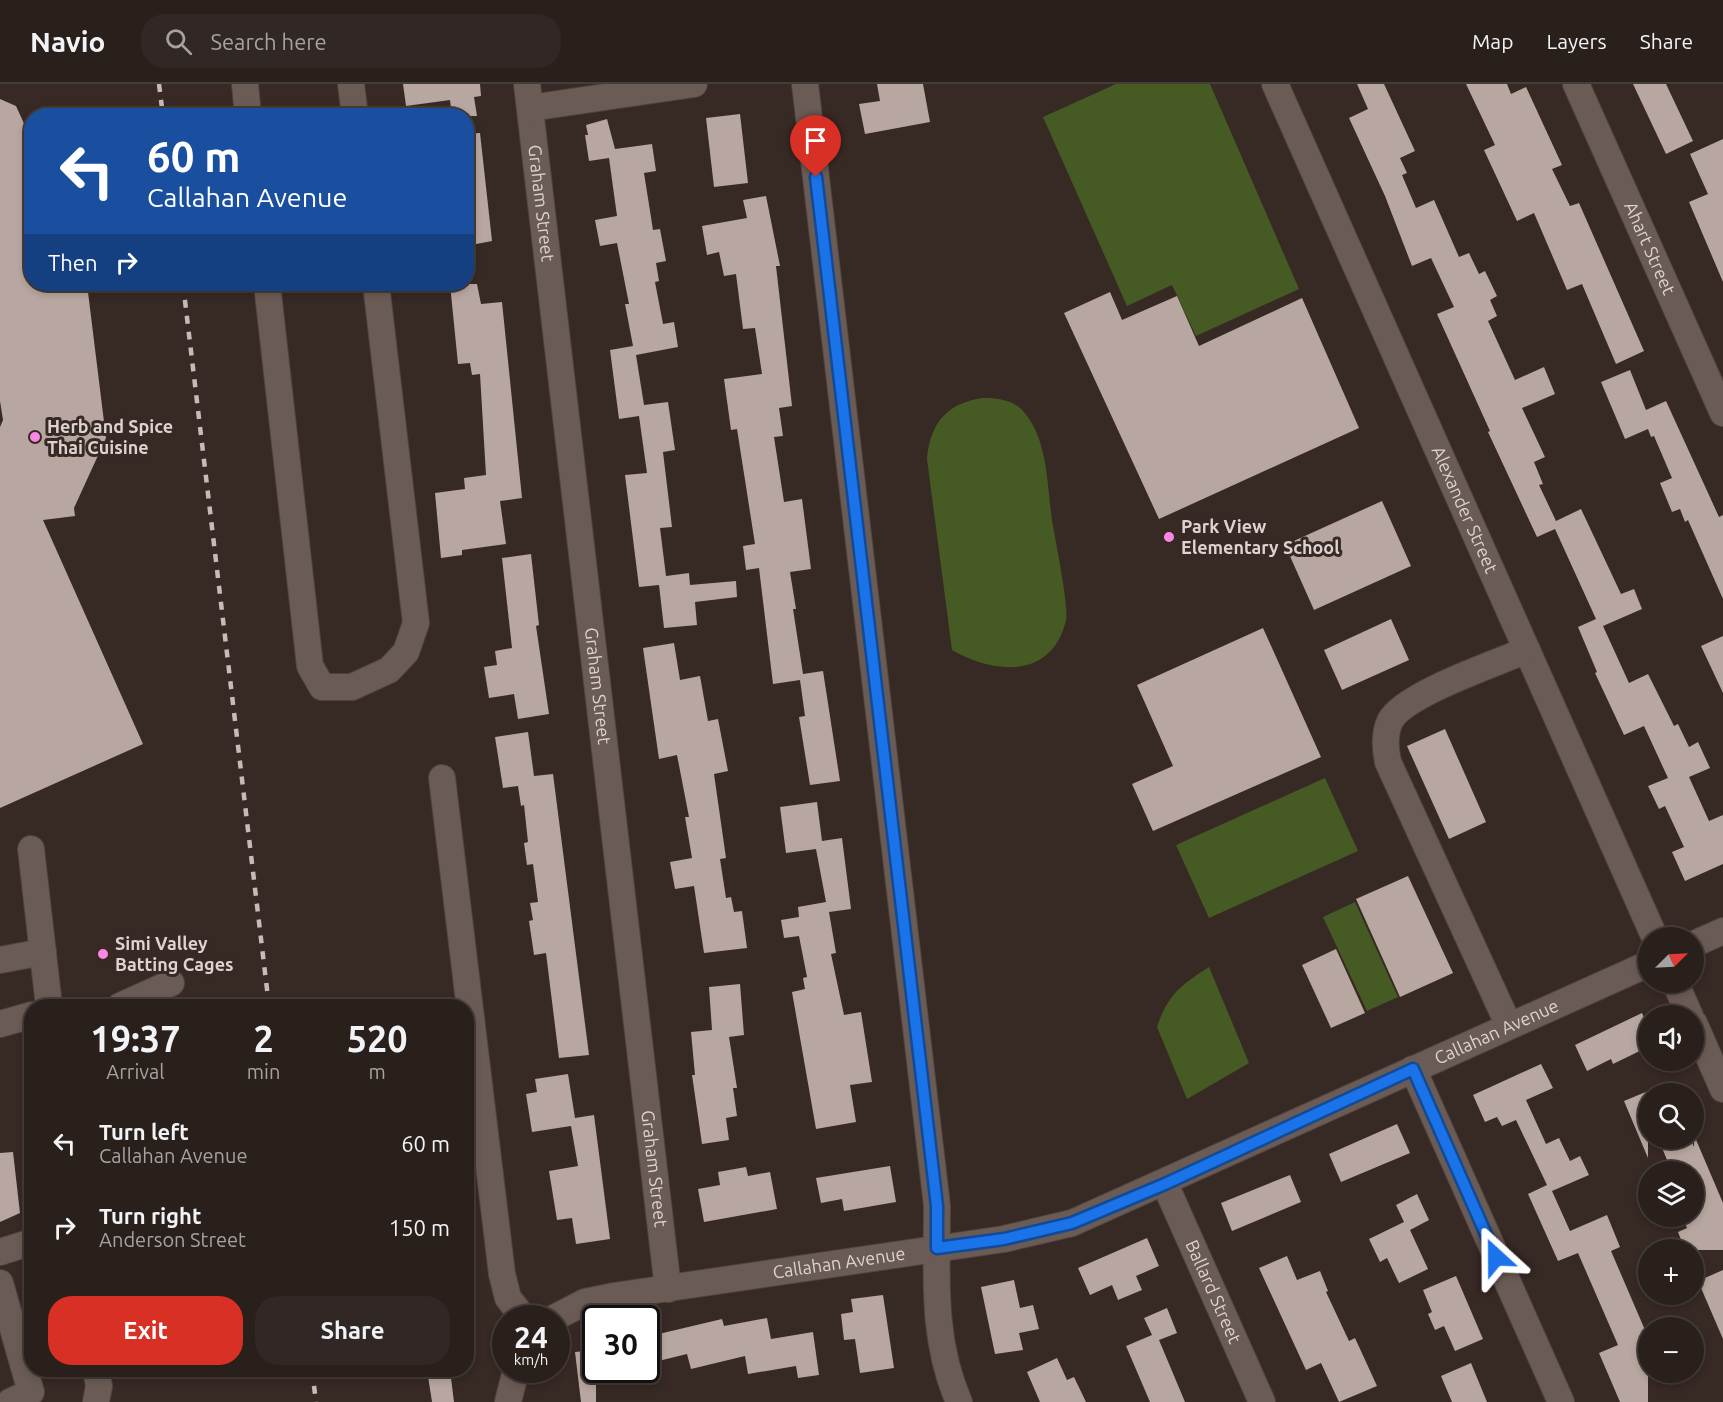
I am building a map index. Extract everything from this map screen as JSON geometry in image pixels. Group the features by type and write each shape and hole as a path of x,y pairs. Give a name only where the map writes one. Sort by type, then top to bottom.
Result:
{"street":[{"path":"244,84 247,108"},
{"path":"351,84 354,108"},
{"path":"529,96 694,84"},
{"path":"805,84 937,1206 938,1332 951,1384 959,1402"},
{"name":"Alexander Street","path":"1275,84 1650,927"},
{"name":"Ahart Street","path":"1576,84 1723,413"},
{"name":"Graham Street","path":"529,96 668,1289"},
{"path":"268,291 310,666 322,687 351,687 389,670 406,652 416,622 377,291"},
{"path":"1509,1026 1388,762 1385,741 1390,721 1402,706 1444,685 1527,650"},
{"path":"442,778 469,999"},
{"path":"31,849 48,999"},
{"path":"1704,940 1723,931"},
{"path":"0,960 43,952"},
{"name":"Callahan Avenue","path":"570,1310 585,1302 1004,1239 1072,1223 1165,1184 1413,1069 1638,968"},
{"path":"136,999 171,983"},
{"path":"0,1024 24,1017"},
{"path":"474,1043 502,1274 508,1298 514,1305"},
{"path":"1704,1046 1723,1089"},
{"path":"1413,1069 1561,1402"},
{"name":"Ballard Street","path":"1165,1184 1262,1402"},
{"path":"0,1252 24,1244"},
{"path":"0,1283 24,1367"},
{"path":"10,1402 31,1392 27,1377"},
{"path":"96,1402 99,1386 97,1377"},
{"path":"508,1402 513,1383"}],"green space":[{"path":"1116,84 1210,84 1299,289 1196,336 1172,285 1127,306 1043,117"},
{"path":"983,398 1000,399 1020,408 1032,423 1038,436 1045,463 1064,587 1066,620 1059,640 1048,653 1035,662 1020,666 1003,667 986,664 952,650 927,459 932,435 943,417 959,405"},
{"path":"1325,778 1358,851 1209,918 1176,845"},
{"path":"1355,902 1398,997 1367,1011 1323,917"},
{"path":"1209,967 1249,1063 1187,1099 1157,1027 1166,1006 1177,991"}],"building":[{"path":"403,84 480,84 481,96 474,97 477,116 474,116 474,108 451,108 450,100 406,106"},
{"path":"877,84 923,84 930,122 865,134 859,104 880,101"},
{"path":"1357,84 1384,84 1415,151 1400,158 1407,173 1402,175 1416,208 1434,200 1459,257 1469,253 1479,274 1485,271 1497,296 1490,300 1497,316 1488,321 1515,380 1544,367 1555,394 1522,408 1545,457 1534,462 1543,484 1539,485 1556,521 1581,509 1621,594 1634,589 1642,609 1603,626 1629,683 1648,674 1674,726 1678,724 1689,747 1698,742 1710,768 1689,777 1709,821 1723,815 1723,864 1685,881 1672,852 1684,847 1665,806 1659,809 1648,786 1668,778 1644,726 1624,735 1595,673 1597,672 1578,627 1596,619 1555,529 1537,537 1488,432 1490,431 1437,314 1454,307 1431,258 1412,266 1385,196 1349,118 1368,109"},
{"path":"1466,84 1507,84 1511,94 1526,87 1562,165 1552,169 1570,206 1579,203 1644,351 1616,364 1582,284 1567,290 1534,213 1517,221 1484,150 1495,145"},
{"path":"1633,84 1666,84 1693,141 1666,154"},
{"path":"0,99 16,106 24,124 24,291 88,291 106,438 74,508 75,516 43,520 143,744 0,808 0,427 3,420 0,401"},
{"path":"740,114 748,183 714,187 706,118"},
{"path":"607,119 615,149 652,144 656,171 644,173 653,230 660,229 666,261 656,263 659,281 655,282 663,324 674,322 678,347 636,355 644,405 668,402 675,450 663,452 672,527 660,528 666,576 689,573 690,585 736,581 737,597 695,602 697,625 664,628 659,585 639,587 625,475 647,473 639,416 619,419 610,350 633,346 625,304 629,304 617,243 600,246 595,220 617,216 609,158 589,161 585,135 588,135 586,125"},
{"path":"474,133 480,133 492,241 474,244"},
{"path":"1723,139 1723,282 1689,202 1708,194 1690,154"},
{"path":"766,196 780,266 776,266 792,406 779,408 783,436 774,437 784,502 802,499 811,569 790,572 796,609 793,609 803,674 823,671 840,781 810,785 799,717 805,716 800,680 773,684 759,568 746,570 743,546 755,544 737,429 731,430 724,379 762,374 755,328 743,329 736,274 724,276 719,252 707,255 702,226 747,218 743,200"},
{"path":"474,284 477,284 481,304 502,302 522,498 500,501 506,544 462,550 462,555 441,558 435,493 465,489 464,478 486,475 480,374 472,375 470,363 458,364 451,291 474,291"},
{"path":"1110,292 1122,320 1177,296 1199,346 1302,298 1359,428 1159,519 1064,313"},
{"path":"1630,370 1646,410 1666,401 1719,517 1723,515 1723,599 1688,520 1685,522 1680,509 1672,512 1660,483 1672,478 1654,436 1651,437 1648,429 1625,439 1601,382"},
{"path":"1382,501 1411,566 1314,610 1285,545"},
{"path":"531,554 539,625 536,626 549,714 518,719 514,694 489,698 484,667 497,665 495,651 512,648 502,558"},
{"path":"1391,619 1409,660 1342,690 1324,650"},
{"path":"1263,628 1321,757 1153,831 1132,784 1173,766 1137,685"},
{"path":"1723,636 1723,693 1701,646"},
{"path":"674,643 680,680 700,676 708,721 718,719 728,771 714,774 726,858 720,859 726,898 731,897 734,912 742,911 747,948 704,953 694,886 675,889 670,862 692,858 685,817 689,817 677,755 659,759 643,648"},
{"path":"1445,729 1486,822 1449,839 1407,746"},
{"path":"528,732 534,776 553,774 589,1055 559,1058 546,953 534,955 529,921 533,920 530,903 538,902 533,864 527,865 524,843 528,842 524,805 521,806 518,786 503,788 495,737"},
{"path":"817,802 822,841 842,838 851,909 829,912 836,953 831,954 844,1015 861,1012 872,1082 850,1085 856,1122 816,1129 792,992 805,989 803,978 807,977 799,936 784,938 781,920 799,917 798,907 826,902 816,849 786,853 780,807"},
{"path":"1408,876 1453,973 1400,997 1356,899"},
{"path":"1336,949 1365,1013 1331,1028 1302,965"},
{"path":"740,984 744,1035 729,1037 737,1088 733,1088 737,1116 726,1118 729,1140 702,1144 692,1075 695,1075 691,1032 712,1030 709,987"},
{"path":"1638,1015 1638,1052 1613,1064 1611,1059 1587,1071 1575,1045"},
{"path":"1541,1064 1553,1088 1526,1100 1546,1144 1559,1138 1570,1161 1580,1156 1589,1175 1552,1191 1570,1231 1607,1215 1620,1247 1611,1251 1639,1317 1638,1383 1648,1383 1648,1402 1620,1402 1599,1353 1618,1345 1578,1253 1558,1261 1528,1194 1547,1185 1516,1120 1502,1126 1497,1117 1485,1122 1473,1095"},
{"path":"568,1074 575,1118 594,1115 610,1239 576,1244 572,1218 557,1220 549,1171 578,1166 571,1126 532,1132 526,1094 537,1092 535,1079"},
{"path":"1638,1095 1638,1134 1624,1101"},
{"path":"1397,1124 1410,1153 1341,1182 1329,1154"},
{"path":"1663,1149 1700,1149 1723,1203 1723,1250 1704,1250 1704,1239 1681,1239 1678,1232 1687,1227 1704,1227 1704,1161 1667,1161"},
{"path":"13,1152 20,1213 0,1222 0,1153"},
{"path":"890,1166 896,1202 844,1211 842,1199 821,1203 816,1178"},
{"path":"746,1167 748,1176 770,1172 777,1209 704,1222 698,1189 720,1185 718,1172"},
{"path":"1290,1175 1301,1202 1232,1231 1221,1203"},
{"path":"1417,1194 1429,1220 1410,1230 1428,1269 1399,1283 1387,1258 1380,1262 1369,1239 1404,1222 1396,1205"},
{"path":"1147,1238 1159,1266 1136,1276 1142,1290 1118,1300 1112,1285 1090,1295 1078,1268"},
{"path":"1287,1256 1297,1280 1320,1271 1328,1291 1326,1292 1349,1341 1355,1338 1377,1386 1339,1402 1321,1363 1306,1370 1259,1268"},
{"path":"1723,1270 1723,1339 1704,1295 1704,1278"},
{"path":"1456,1276 1483,1339 1455,1351 1444,1326 1435,1330 1428,1314 1432,1312 1423,1290"},
{"path":"1014,1280 1020,1308 1033,1305 1039,1329 1019,1333 1023,1350 995,1354 981,1287"},
{"path":"883,1295 894,1368 860,1373 855,1339 844,1340 841,1314 853,1312 851,1299"},
{"path":"1167,1308 1177,1333 1159,1340 1185,1402 1150,1402 1126,1346 1152,1335 1144,1318"},
{"path":"767,1318 771,1339 813,1332 819,1375 798,1378 796,1366 748,1374 745,1356 691,1369 687,1354 660,1361 660,1334 722,1319 724,1326"},
{"path":"582,1351 582,1383 596,1383 596,1402 581,1402 575,1352"},
{"path":"1057,1358 1067,1380 1074,1377 1086,1402 1040,1402 1027,1372"},
{"path":"1471,1363 1487,1402 1452,1402 1441,1376"},
{"path":"428,1377 451,1377 454,1402 432,1402"}],"railway":[{"path":"159,84 162,108"},
{"path":"184,291 268,999"},
{"path":"313,1377 316,1402"}],"place":[{"name":"Herb and Spice Thai Cuisine","path":"35,437"},
{"name":"Park View Elementary School","path":"1169,537"},
{"name":"Simi Valley Batting Cages","path":"103,954"}],"route":[{"path":"816,177 937,1206 937,1248 1004,1239 1072,1223 1165,1184 1413,1069 1496,1257"}]}
